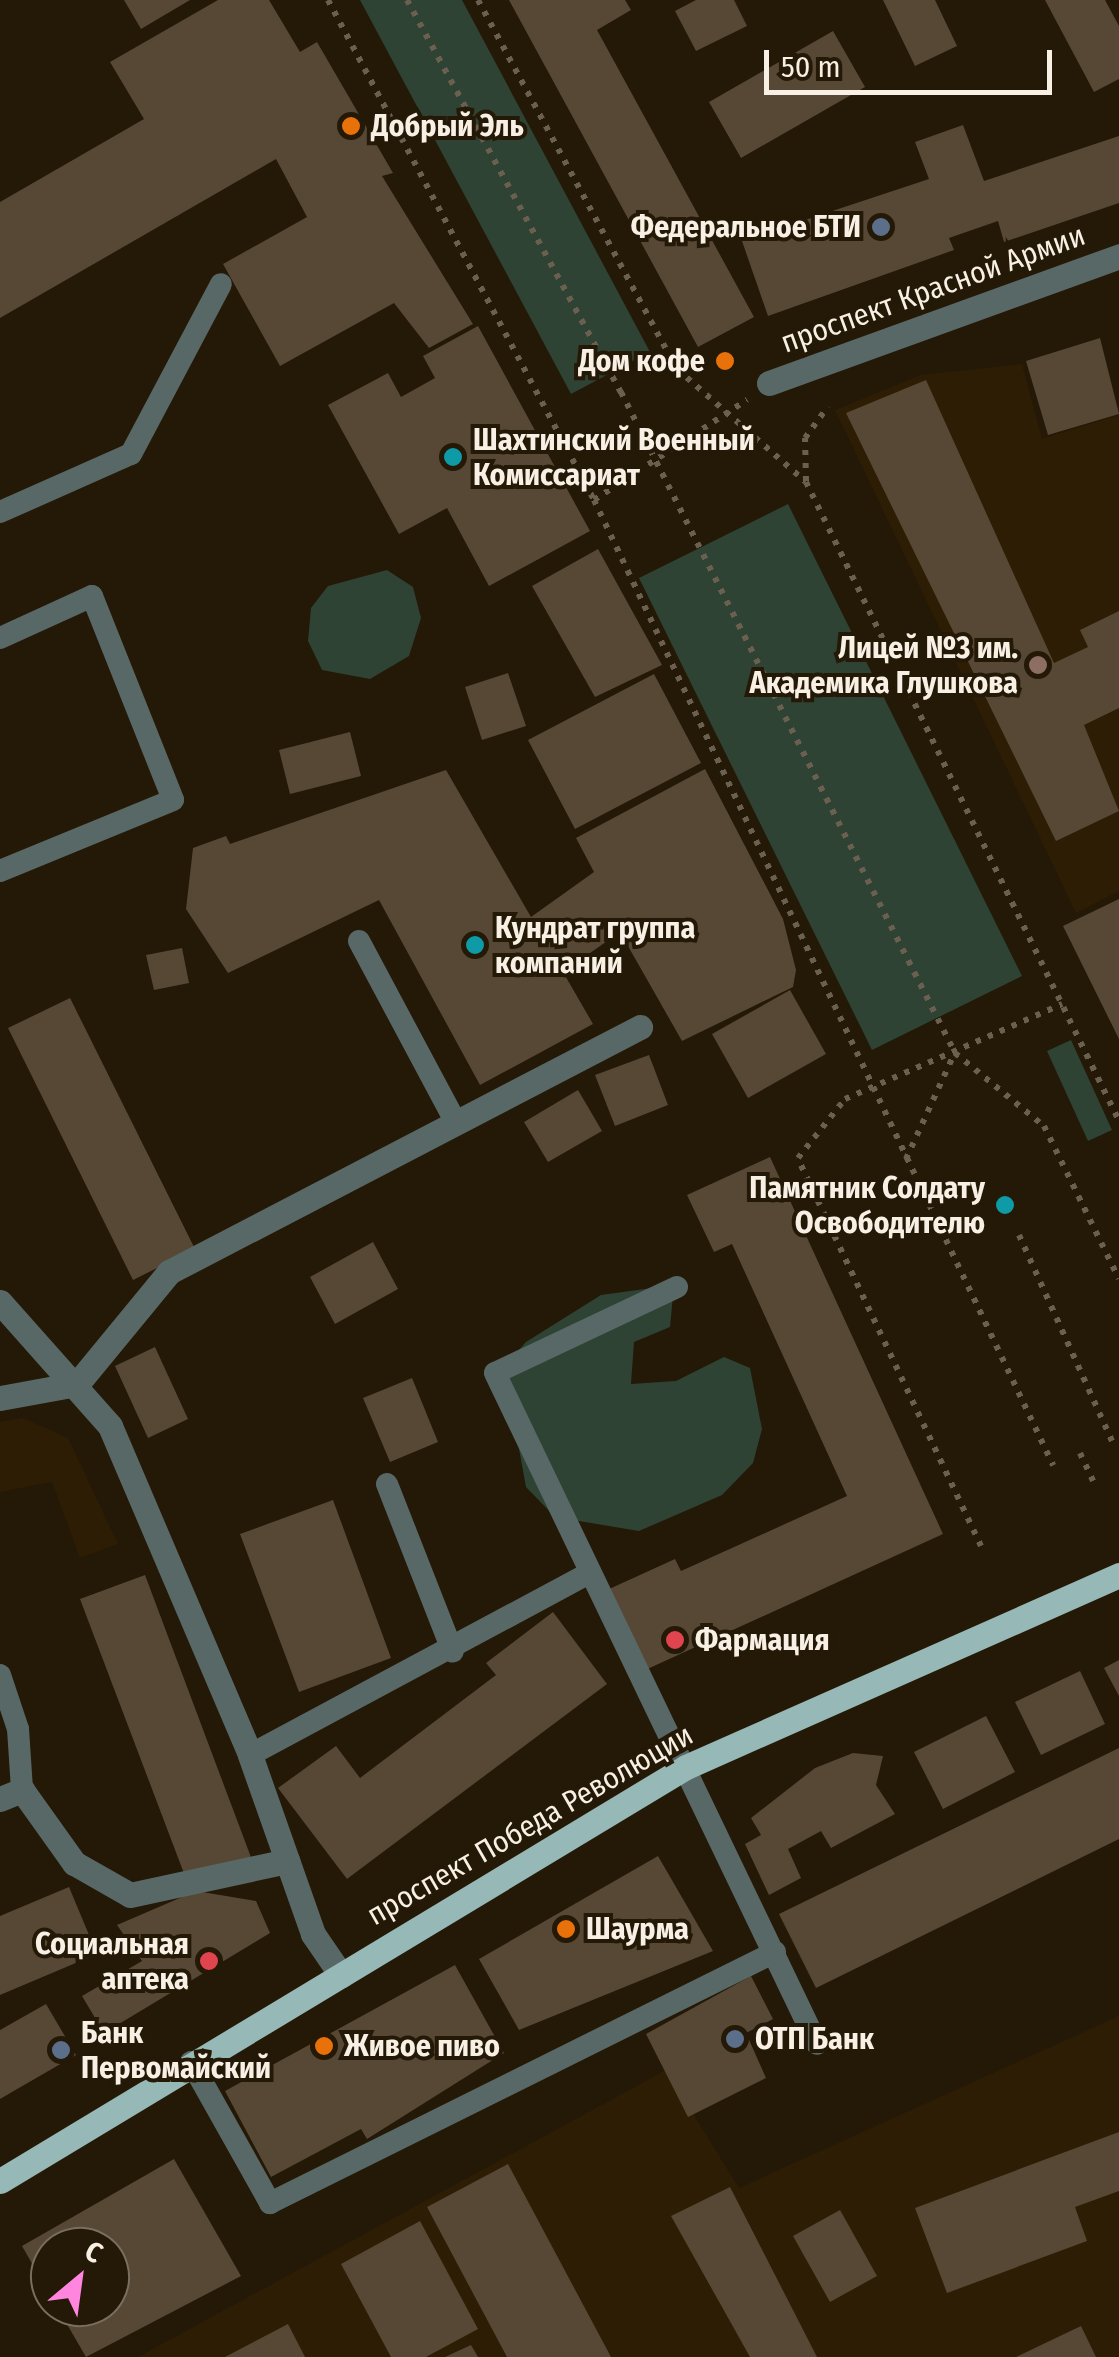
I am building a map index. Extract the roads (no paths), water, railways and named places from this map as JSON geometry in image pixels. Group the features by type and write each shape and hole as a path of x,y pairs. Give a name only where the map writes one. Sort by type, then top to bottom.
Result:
{"main road":[{"name":"проспект Победа Революции","path":"0,2181 686,1766 1119,1575"}],"street":[{"name":"проспект Красной Армии","path":"770,383 1119,256"},
{"path":"0,1398 77,1384 169,1272 640,1027"},
{"path":"0,1302 77,1384 110,1426 250,1755 313,1934 341,1975"},
{"path":"11,1794 74,1863 130,1894 286,1861"}],"lane":[{"path":"0,512 131,454 221,284"},
{"path":"0,638 92,596 173,800 0,872"},
{"path":"359,940 456,1123"},
{"path":"677,1287 495,1373 585,1575 686,1766 818,2044"},
{"path":"387,1484 452,1652"},
{"path":"250,1755 452,1652 585,1575"},
{"path":"0,1675 18,1730 11,1794"},
{"path":"191,2062 270,2202 775,1952"}],"place":[{"name":"Добрый Эль","path":"351,126"},
{"name":"Федеральное БТИ","path":"881,227"},
{"name":"Дом кофе","path":"725,361"},
{"name":"Шахтинский Военный Комиссариат","path":"453,457"},
{"name":"Лицей №3 им. Академика Глушкова","path":"1038,665"},
{"name":"Кундрат группа компаний","path":"475,945"},
{"name":"Памятник Солдату Освободителю","path":"1005,1205"},
{"name":"Фармация","path":"675,1640"},
{"name":"Шаурма","path":"566,1929"},
{"name":"Социальная аптека","path":"209,1961"},
{"name":"ОТП Банк","path":"735,2039"},
{"name":"Живое пиво","path":"324,2046"},
{"name":"Банк Первомайский","path":"61,2050"}]}
